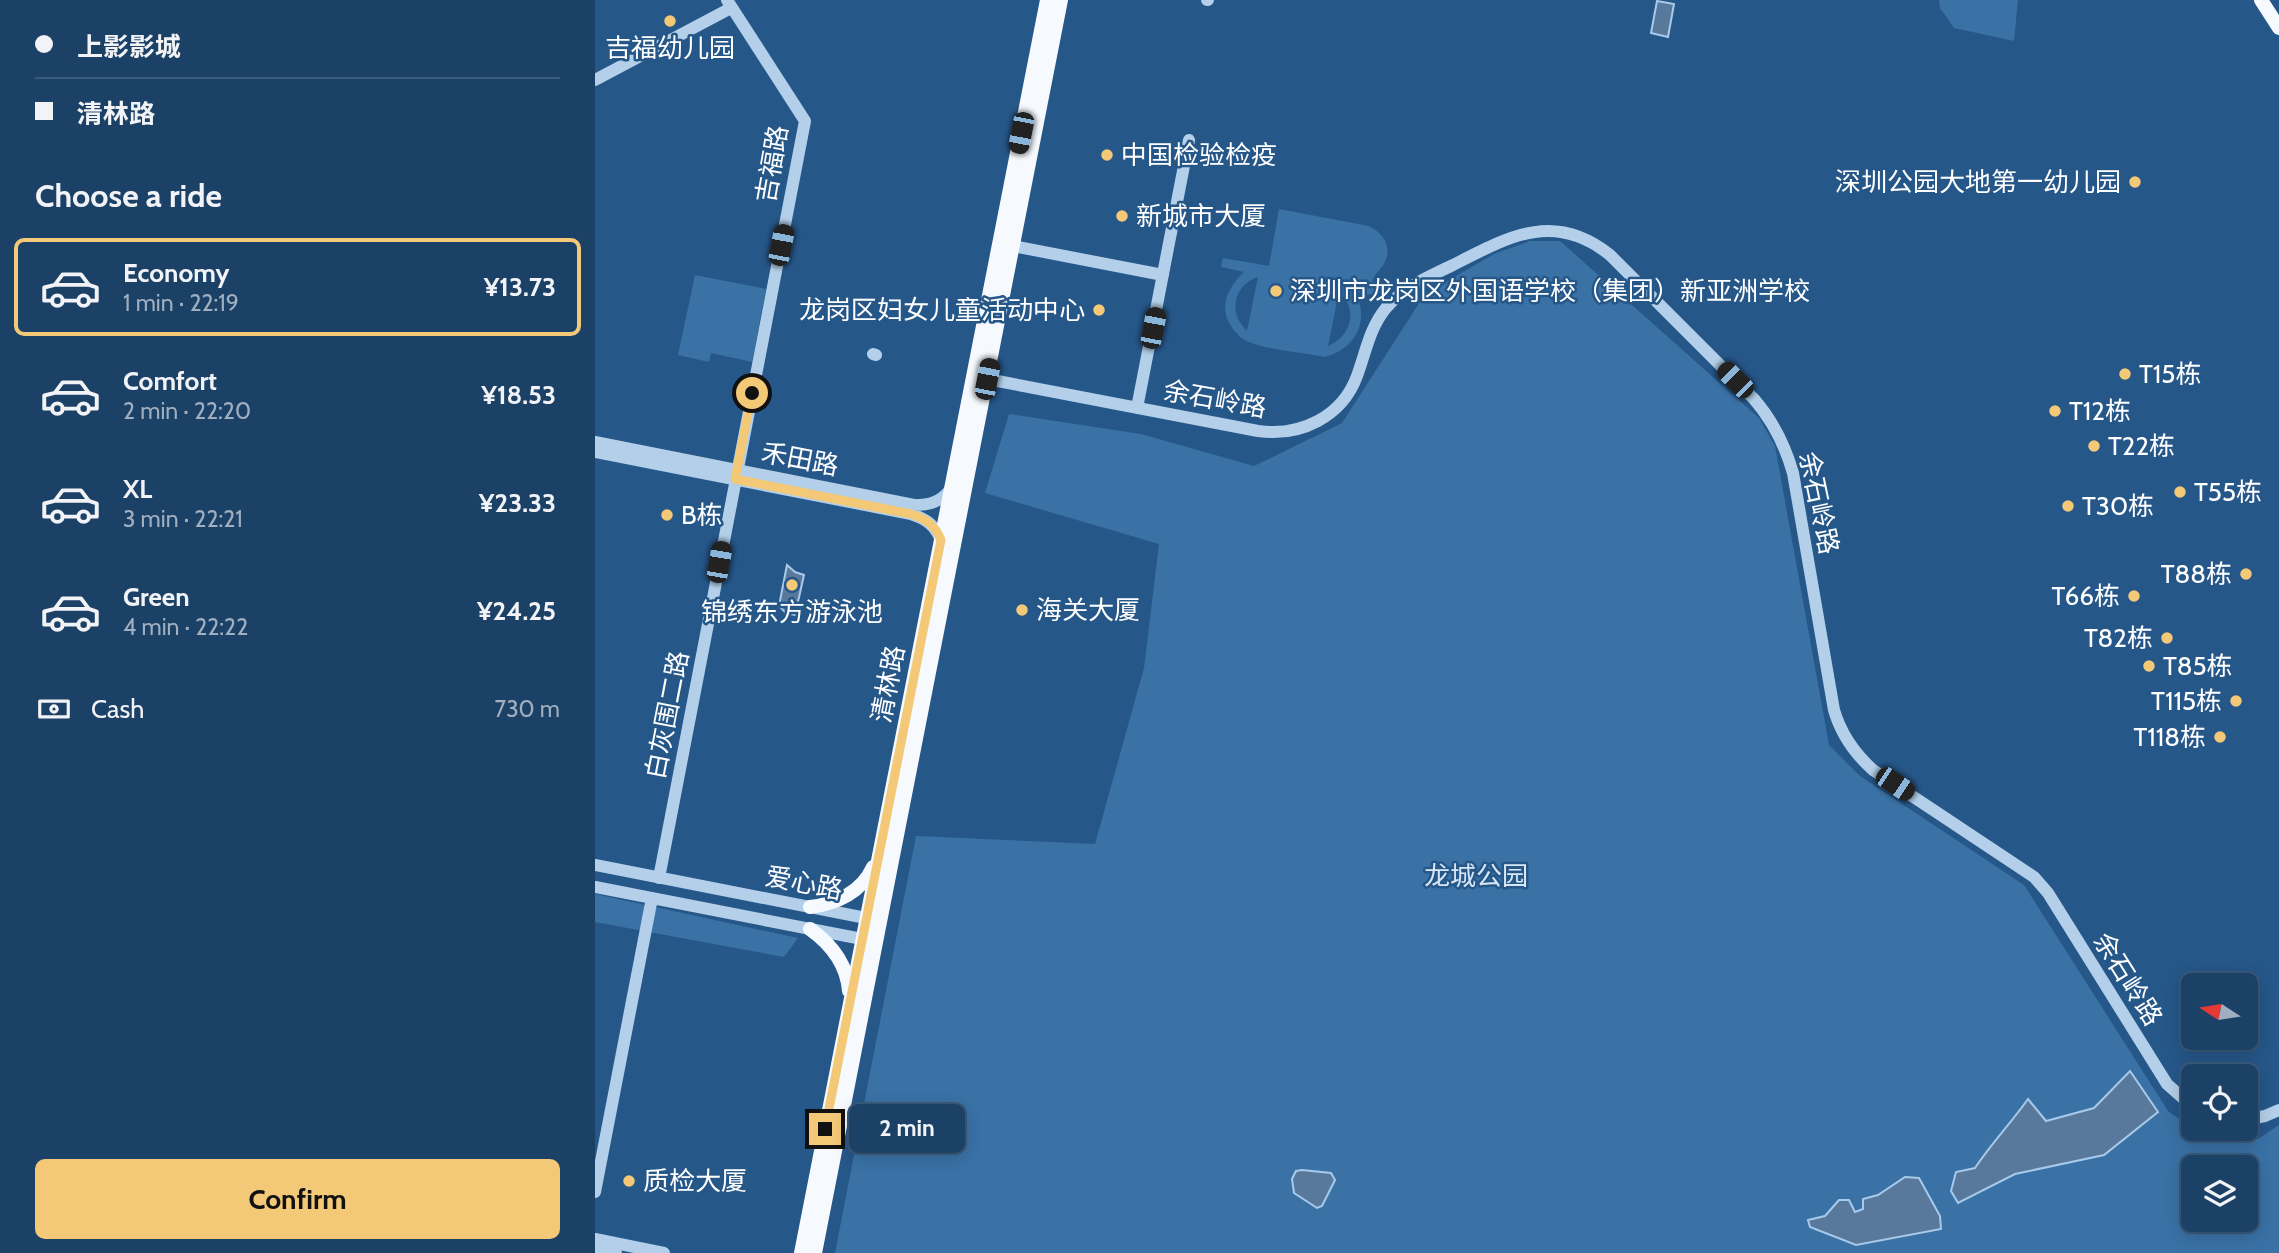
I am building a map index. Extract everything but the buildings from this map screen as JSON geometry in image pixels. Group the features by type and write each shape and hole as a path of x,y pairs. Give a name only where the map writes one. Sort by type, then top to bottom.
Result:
{"main road":[{"name":"清林路","path":"801,1253 1047,0"},
{"name":"清林路","path":"815,1253 1061,0"},
{"path":"2261,0 2279,28"},
{"path":"810,907 834,902 859,887 870,874 879,856"},
{"path":"810,929 820,936 837,956 848,985 849,1005"}],"street":[{"path":"595,80 729,4"},
{"name":"吉福路","path":"729,4 805,121 736,475"},
{"path":"1137,408 1189,140"},
{"name":"余石岭路","path":"987,379 1258,432 1279,433 1299,429 1318,421 1342,402 1358,375 1367,340 1376,323 1388,306 1410,286 1503,239 1523,233 1544,230 1564,232 1602,249 1754,398 1781,439 1793,473 1834,710 1841,730 1852,747 1873,769 2026,871 2041,885 2167,1084 2181,1096"},
{"path":"1013,246 1163,275"},
{"name":"禾田路","path":"595,442 911,514 930,523 941,540"},
{"name":"禾田路","path":"595,452 914,505 935,503 943,499 950,490"},
{"name":"白灰围二路","path":"659,878 736,475"},
{"name":"爱心路","path":"595,865 866,918 879,931"},
{"name":"爱心路","path":"595,887 862,939"},
{"path":"595,1192 652,898"},
{"path":"862,939 879,931"},
{"path":"2258,1117 2279,1110"},
{"path":"595,1239 664,1253"},
{"path":"595,1249 616,1253"}],"green space":[{"path":"1939,0 2018,0 2014,41 1954,28 1940,8"},
{"path":"1279,209 1369,226 1383,237 1388,252 1372,284 1383,286 1380,296 1355,292 1361,313 1357,332 1344,348 1324,357 1246,341 1228,321 1225,306 1229,291 1244,272 1221,267 1223,258 1269,266","holes":["1258,277 1247,331 1237,317 1236,301 1243,286","1339,292 1349,307 1350,322 1342,336 1328,346"]},
{"name":"龙城公园","path":"1530,241 1560,241 1759,418 1775,446 1829,745 1860,776 2024,885 2168,1111 2181,1120 2181,1141 2258,1141 2279,1125 2279,1253 835,1253 916,836 1095,844 1144,668 1159,544 985,493 1009,414 1141,434 1254,466 1342,423 1425,294 1494,254"},
{"path":"695,275 766,289 752,362 711,353 709,362 678,355"},
{"path":"595,894 798,938 784,957 595,922"}],"shaded area":[{"path":"1657,1 1674,4 1668,37 1651,33"},
{"name":"锦绣东方游泳池","path":"787,565 804,575 795,615 786,613 779,606"},
{"path":"2130,1071 2158,1112 2104,1155 2015,1174 1958,1203 1951,1191 1956,1172 1975,1168 2028,1099 2046,1121 2094,1108"},
{"path":"1296,1171 1331,1173 1335,1180 1322,1206 1317,1208 1294,1193 1292,1179"},
{"path":"1905,1177 1919,1178 1940,1216 1941,1229 1856,1245 1810,1227 1808,1220 1825,1216 1839,1200 1849,1200 1855,1212 1863,1209 1863,1199 1878,1195"}],"place":[{"name":"吉福幼儿园","path":"670,21"},
{"name":"中国检验检疫","path":"1107,155"},
{"name":"深圳公园大地第一幼儿园","path":"2135,182"},
{"name":"新城市大厦","path":"1122,216"},
{"name":"深圳市龙岗区外国语学校（集团）新亚洲学校","path":"1276,291"},
{"name":"龙岗区妇女儿童活动中心","path":"1099,310"},
{"name":"T15栋","path":"2125,374"},
{"name":"T12栋","path":"2055,411"},
{"name":"T22栋","path":"2094,446"},
{"name":"T55栋","path":"2180,492"},
{"name":"T30栋","path":"2068,506"},
{"name":"B栋","path":"667,515"},
{"name":"T88栋","path":"2246,574"},
{"name":"锦绣东方游泳池","path":"792,585"},
{"name":"T66栋","path":"2134,596"},
{"name":"海关大厦","path":"1022,610"},
{"name":"T82栋","path":"2167,638"},
{"name":"T85栋","path":"2149,666"},
{"name":"T115栋","path":"2236,701"},
{"name":"T118栋","path":"2220,737"},
{"name":"质检大厦","path":"629,1181"}],"route":[{"path":"752,393 735,479 911,514 930,523 941,540 825,1129"}]}
